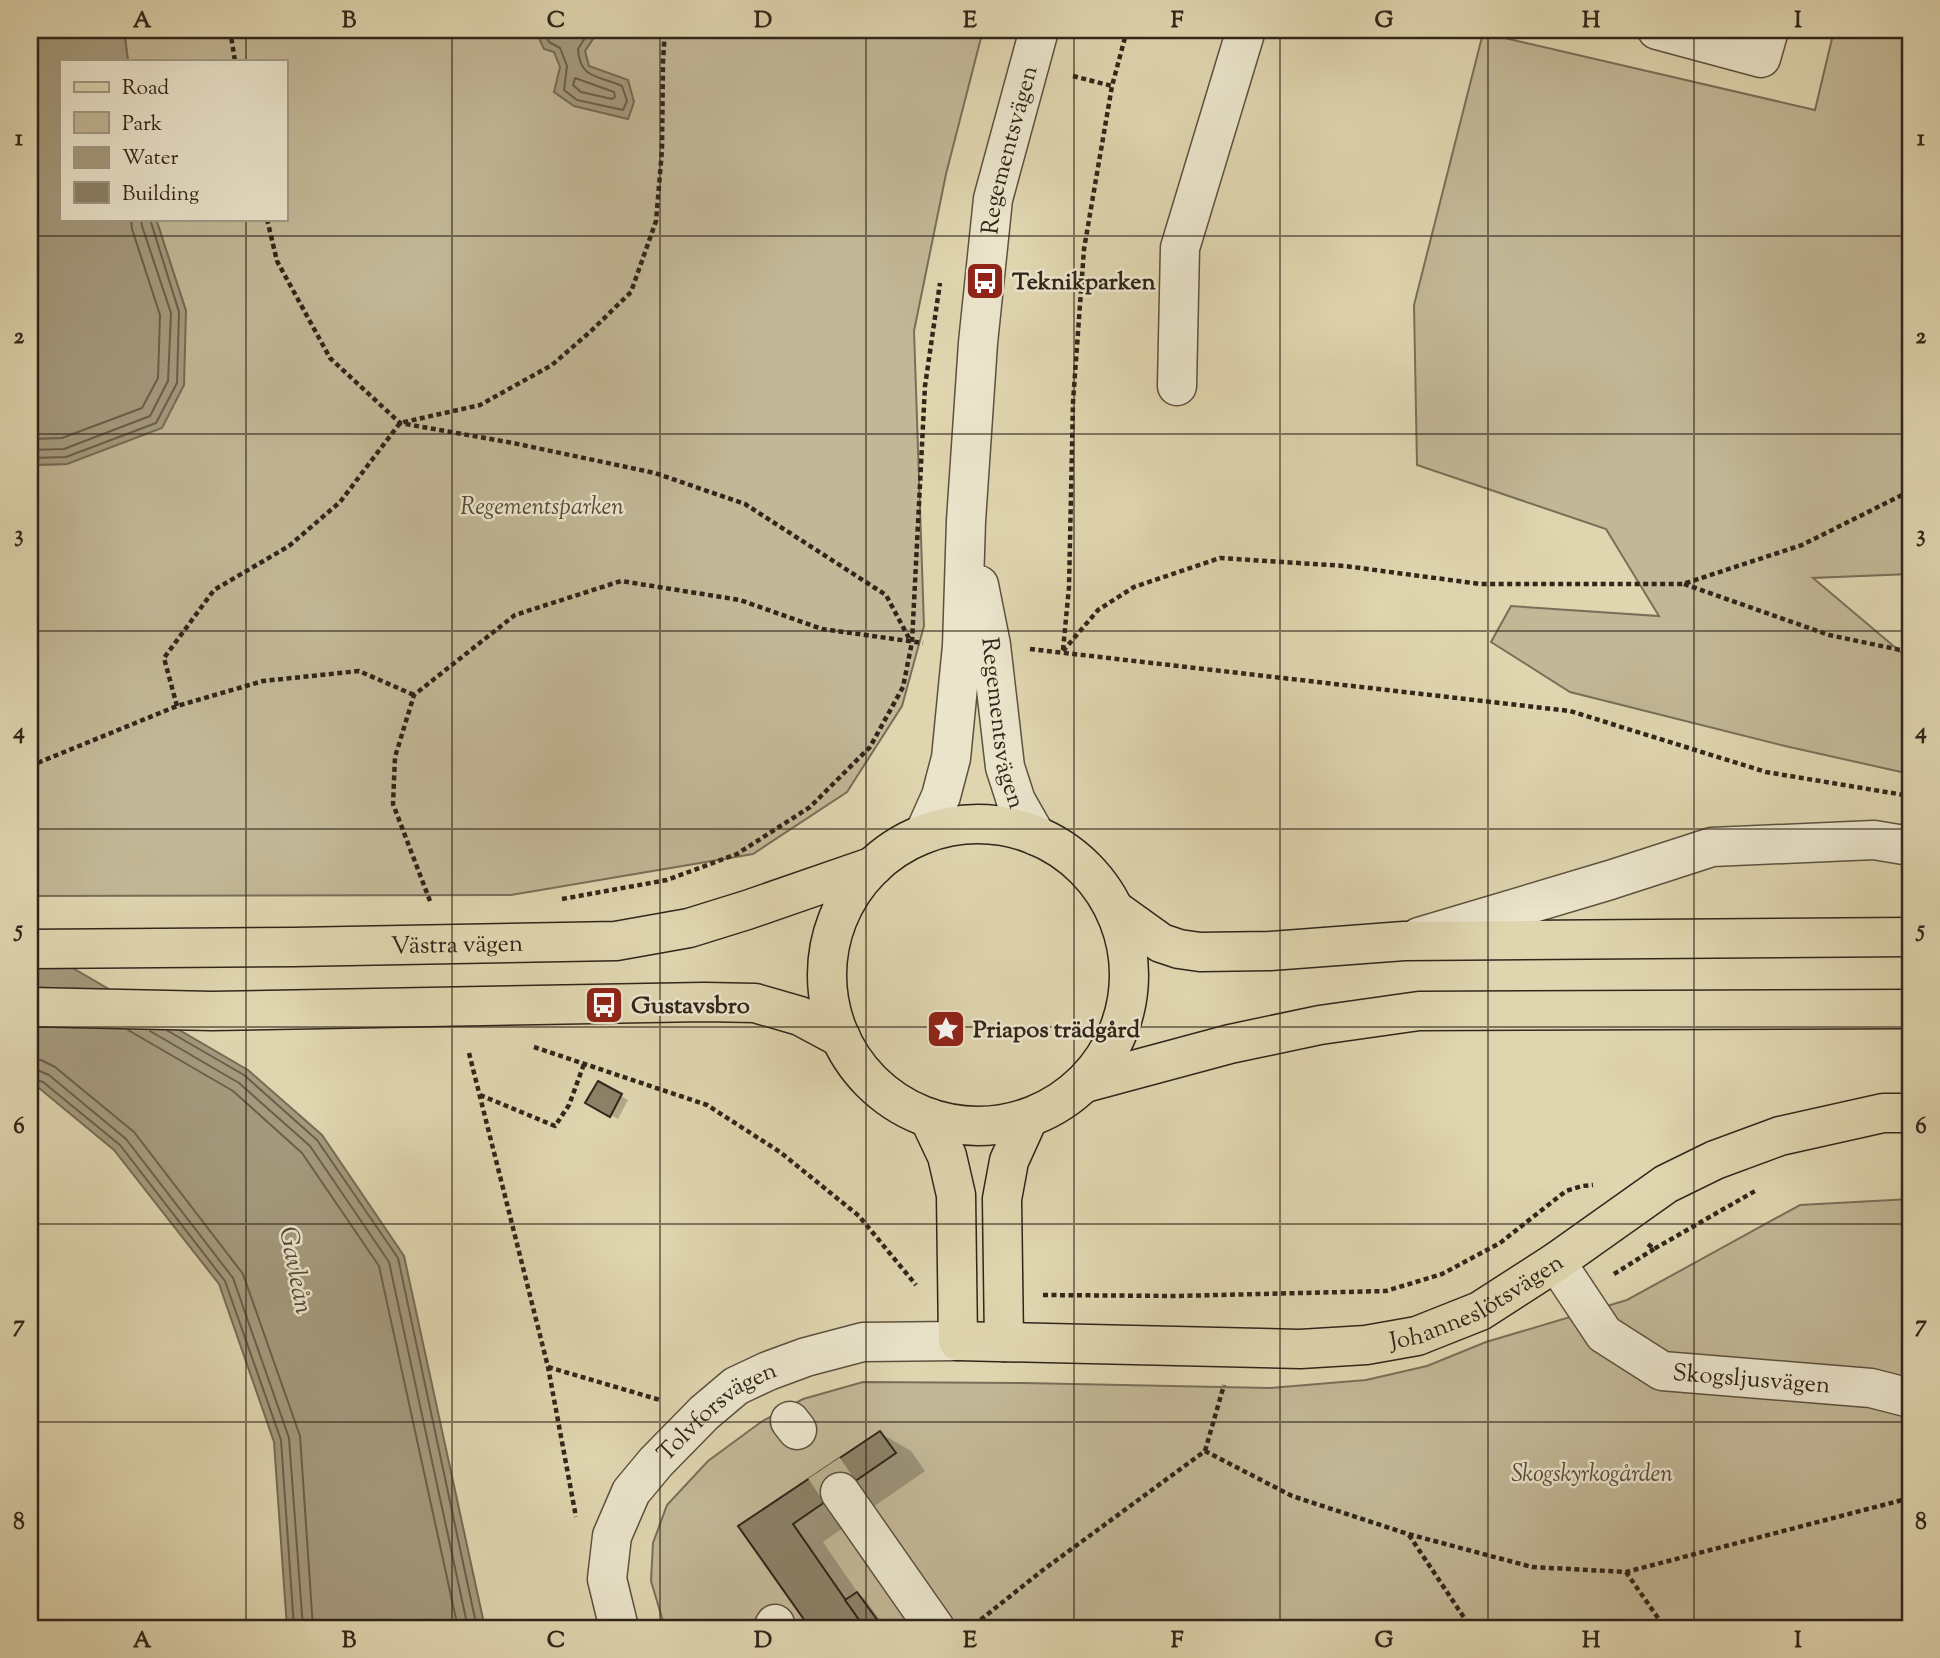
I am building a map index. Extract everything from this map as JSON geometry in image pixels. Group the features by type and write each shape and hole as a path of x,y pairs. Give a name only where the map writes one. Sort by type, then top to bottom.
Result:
{"main road":[{"path":"980,824 1009,827 1036,836 1068,853 1095,878 1115,910 1127,945 1130,982 1123,1019 1108,1054 1085,1083 1058,1104 1028,1119 995,1125 962,1126 929,1118 901,1106 877,1087 856,1064 841,1038 830,1002 827,965 834,929 850,894 874,866 897,847 924,834 980,824"},
{"name":"Västra vägen","path":"30,949 616,941 689,928 874,866"},
{"path":"1115,910 1161,943 1190,951 1270,950 1404,941 1910,937"},
{"path":"30,1007 212,1011 755,1003 800,1016 841,1038"},
{"path":"1085,1083 1230,1044 1307,1027 1419,1011 1910,1009"},
{"name":"Johanneslötsvägen","path":"958,1341 1300,1349 1366,1345 1416,1336 1480,1311 1556,1262 1665,1184 1715,1160 1780,1136 1883,1113 1910,1113"},
{"path":"929,1118 947,1156 956,1195 958,1341"},
{"path":"1004,1342 1002,1199 1009,1161 1028,1119"}],"street":[{"name":"Regementsvägen","path":"924,834 941,796 951,758 962,646 966,521 978,343 993,199 1039,30"},
{"path":"1177,386 1180,248 1246,30"},
{"path":"1665,31 1761,58 1769,30"},
{"name":"Regementsvägen","path":"966,521 991,645 1005,767 1016,801 1036,836"},
{"path":"1404,941 1712,847 1874,840 1910,846"},
{"name":"Skogsljusvägen","path":"1556,1262 1604,1334 1662,1371 1871,1388 1910,1398"},
{"name":"Tolvforsvägen","path":"618,1628 607,1579 612,1536 631,1492 704,1413 736,1386 806,1357 863,1342 958,1341"},
{"path":"840,1492 936,1628"}],"path":[{"path":"230,30 235,60"},
{"path":"177,706 164,658 214,590 289,546 340,502 400,423 480,405 552,365 631,292 656,221 662,150 665,30"},
{"path":"1062,652 1069,587 1073,402 1084,249 1112,86 1127,30"},
{"path":"1073,76 1112,86"},
{"path":"267,220 277,261 330,358 400,423 655,472 745,504 886,595 912,642"},
{"path":"552,901 667,880 737,854 810,807 870,747 903,687 912,642 925,386 940,283"},
{"path":"1062,652 1098,610 1134,587 1220,558 1345,566 1479,584 1683,584 1802,545 1910,491"},
{"path":"430,901 393,804 395,757 414,695 514,615 621,581 740,600 822,629 912,642"},
{"path":"1683,584 1829,635 1910,652"},
{"path":"1062,652 1570,711 1766,772 1910,796"},
{"path":"30,766 177,706 263,681 359,671 414,695"},
{"path":"532,1046 707,1105 780,1152 859,1216 925,1296 956,1295"},
{"path":"469,1053 548,1367 578,1527"},
{"path":"479,1095 555,1126 569,1105 584,1064"},
{"path":"1003,1295 1175,1296 1386,1292 1442,1274 1500,1243 1566,1191 1582,1186 1594,1185 1605,1190 1622,1215 1654,1249 1758,1189"},
{"path":"548,1367 704,1413"},
{"path":"970,1628 1043,1570 1205,1451 1224,1383"},
{"path":"1205,1451 1292,1496 1409,1534 1532,1567 1626,1572 1910,1498"},
{"path":"1409,1534 1471,1628"},
{"path":"1626,1572 1665,1628"}],"green space":[{"name":"Regementsparken","path":"124,30 983,30 946,174 914,331 924,626 902,706 847,792 753,854 511,895 30,896 30,465 67,464 186,311 156,220 287,220 287,60 128,60"},
{"path":"1834,30 1910,30 1910,574 1813,578 1910,660 1910,774 1570,692 1491,642 1511,606 1659,616 1606,529 1417,465 1414,305 1483,33 1815,110"},
{"name":"Skogskyrkogården","path":"1910,1199 1910,1628 665,1628 651,1581 653,1543 667,1505 708,1461 761,1422 803,1399 863,1382 1270,1388 1366,1380 1427,1366 1486,1342 1627,1300 1800,1205"}],"water":[{"path":"30,30 124,30 128,60 60,60 60,220 156,220 186,311 184,385 162,428 67,464 30,465"},
{"path":"535,30 599,30 585,51 589,66 628,80 634,102 628,119 574,106 554,92 560,67 554,52 544,49"},
{"name":"Gavleån","path":"30,926 59,960 248,1070 322,1135 404,1256 485,1628 287,1628 274,1442 219,1284 114,1150 39,1088 30,1084"}],"building":[{"path":"598,1081 622,1094 610,1117 585,1103"},
{"path":"880,1431 896,1453 793,1524 865,1628 810,1628 738,1526"},
{"path":"857,1592 881,1625 865,1628 845,1600"}],"tunnel":[{"path":"824,1468 840,1492"}],"place":[{"name":"Teknikparken","path":"985,281"},
{"name":"Gustavsbro","path":"604,1005"},
{"name":"Priapos trädgård","path":"946,1029"}]}
